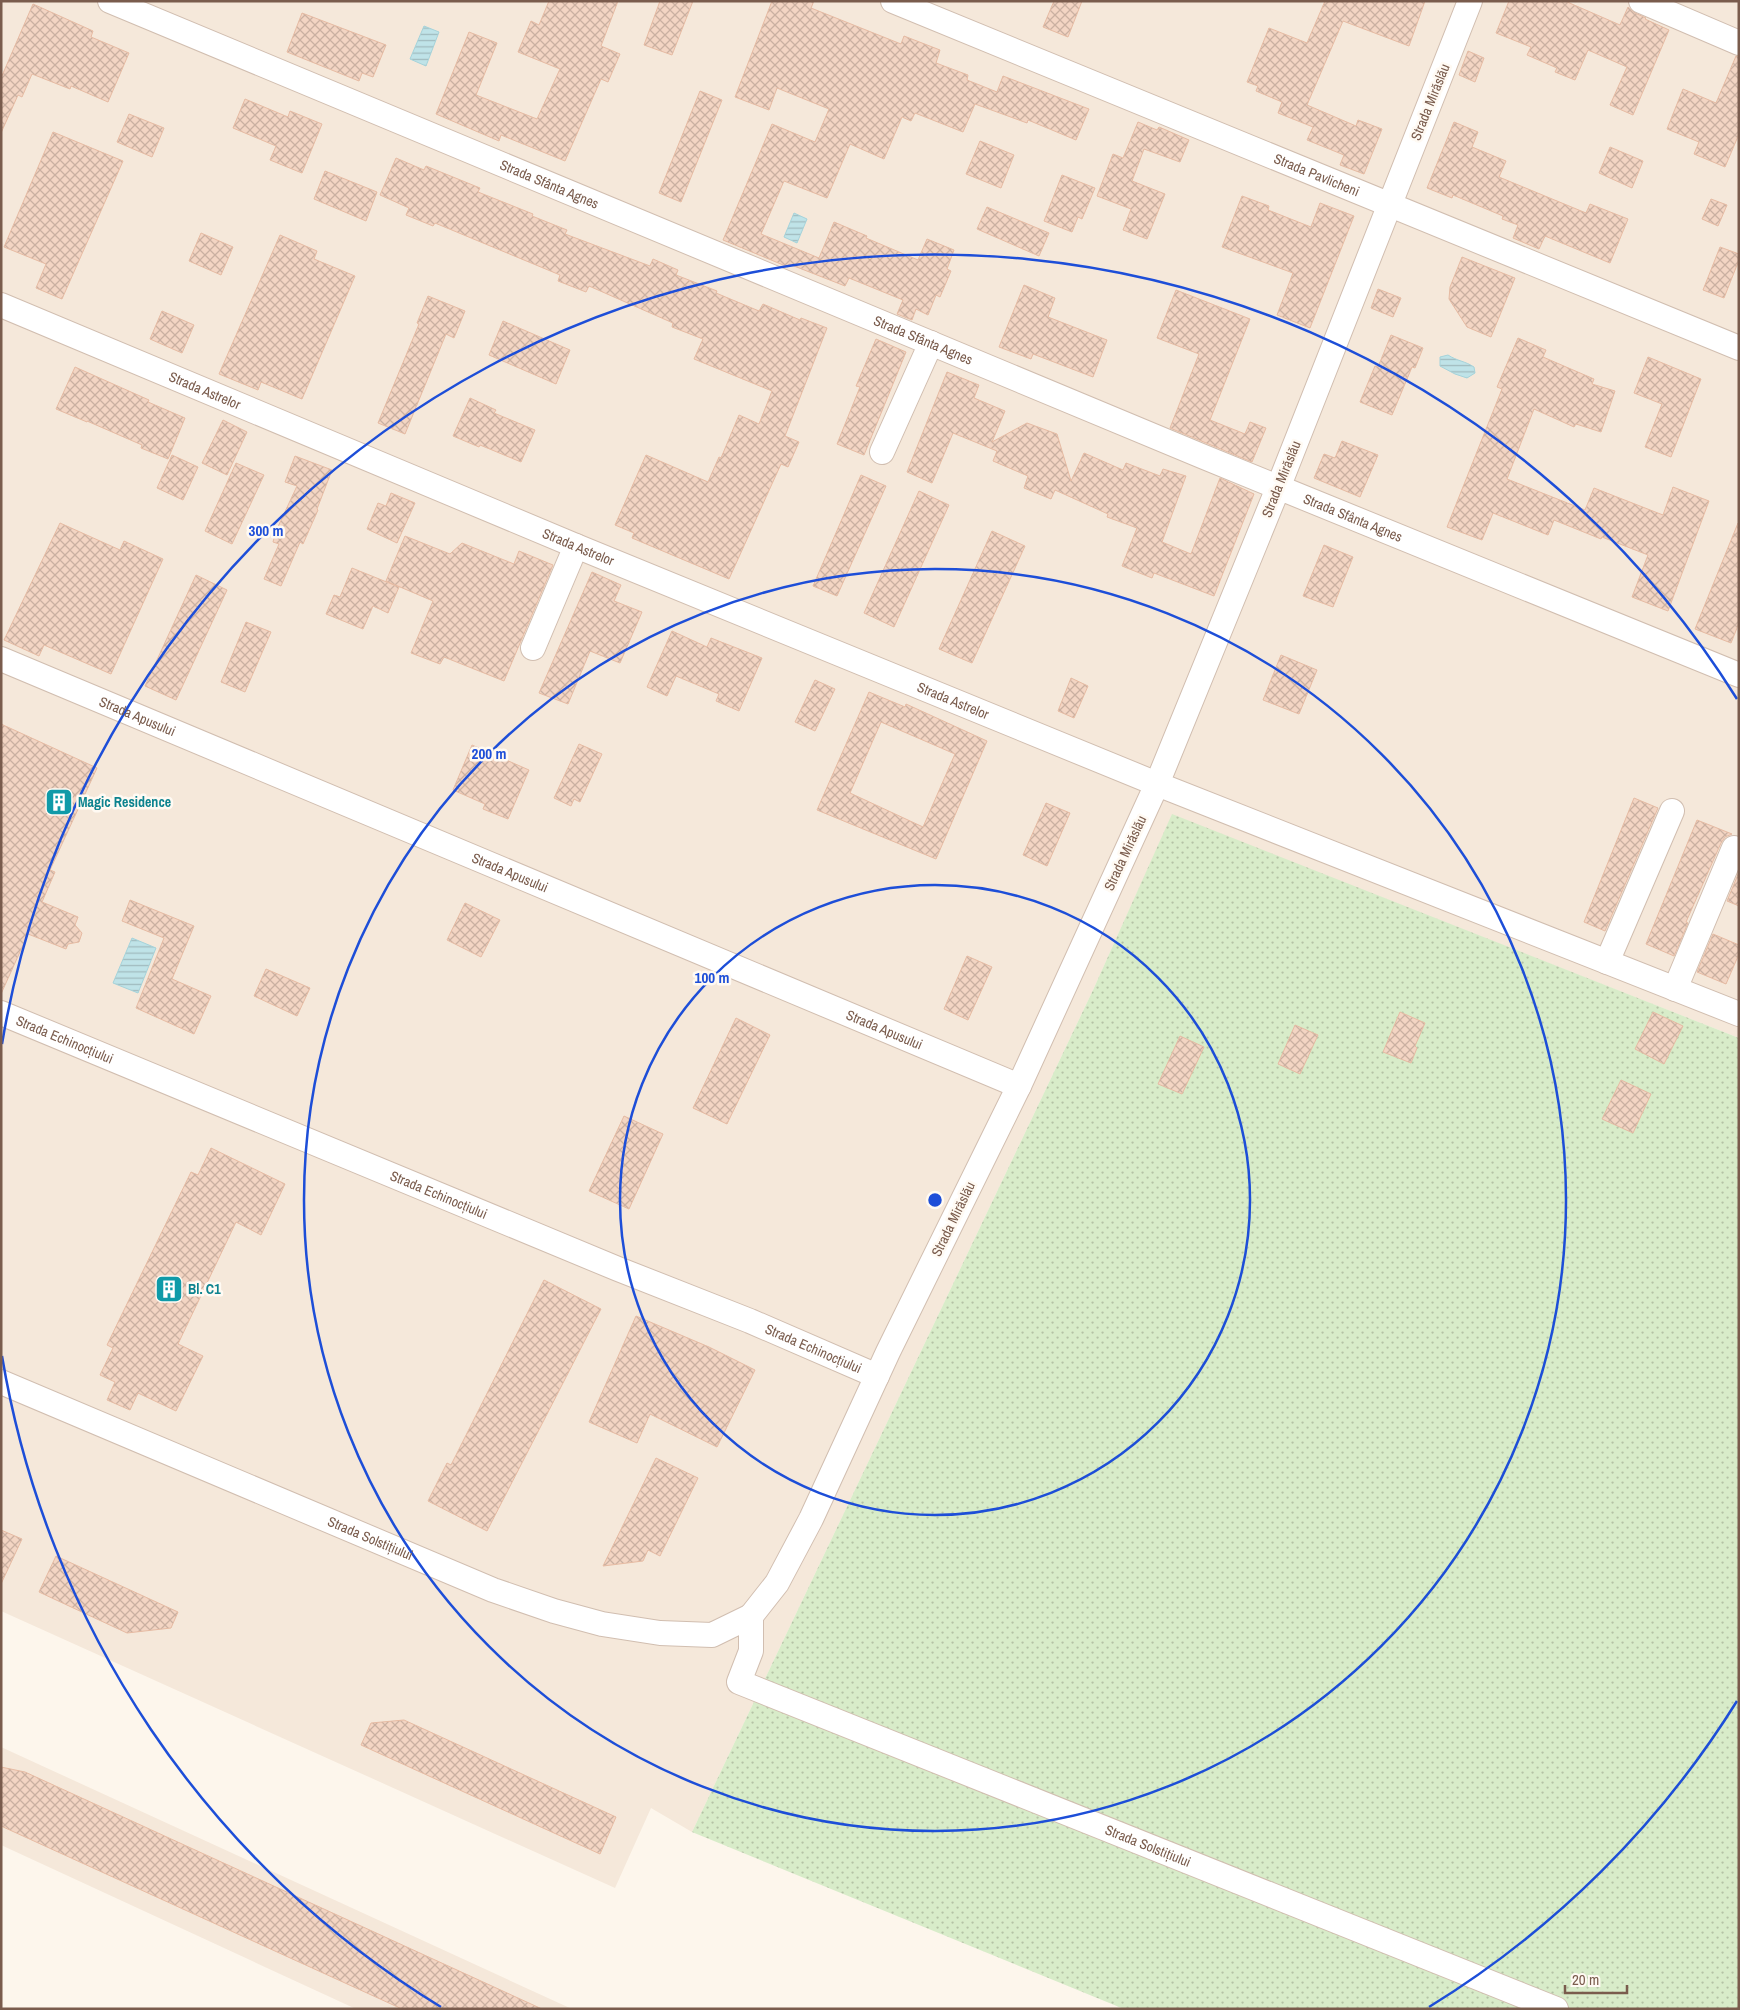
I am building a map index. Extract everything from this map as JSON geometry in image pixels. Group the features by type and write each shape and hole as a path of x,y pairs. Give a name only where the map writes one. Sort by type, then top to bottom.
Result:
{"street":[{"name":"Strada Sfânta Agnes","path":"110,1 1278,488 1739,675"},
{"name":"Strada Pavlicheni","path":"893,1 1739,348"},
{"name":"Strada Mirăslău","path":"752,1616 777,1583 811,1519 877,1376 1019,1086 1157,784 1278,488 1470,1"},
{"path":"1641,1 1739,43"},
{"name":"Strada Astrelor","path":"1,304 576,546 1157,784 1739,1014"},
{"path":"882,452 931,343"},
{"path":"532,648 576,546"},
{"name":"Strada Apusului","path":"1,659 1019,1086"},
{"path":"1607,962 1672,811"},
{"path":"1675,989 1734,848"},
{"name":"Strada Echinocțiului","path":"1,1013 618,1269 750,1320 877,1376"},
{"name":"Strada Solstițiului","path":"1,1382 493,1590 554,1611 602,1624 660,1634 712,1635 752,1616 752,1651 739,1682 1556,2009"}],"shaded area":[{"path":"1,1 1739,1 1739,1038 1172,815 1093,990 692,1832 651,1808 615,1888 1,1611"},
{"path":"1,1747 572,2009 356,2009 1,1845"}],"green space":[{"path":"1172,814 1739,1038 1739,2009 1124,2009 692,1832 1093,990"}],"water":[{"path":"424,26 439,32 426,66 410,59"},
{"path":"794,213 807,219 797,243 784,237"},
{"path":"1448,355 1474,367 1475,373 1467,378 1440,366 1440,357"},
{"path":"132,938 156,948 138,993 113,983"}],"building":[{"path":"549,1 618,1 601,46 620,54 608,82 601,79 565,161 501,135 499,141 436,114 469,32 497,43 476,95 537,119 560,69 518,52 531,21 539,25"},
{"path":"660,1 693,1 672,55 644,45"},
{"path":"772,1 814,1 811,8 901,44 904,36 940,50 936,63 968,75 967,80 997,92 1003,76 1089,109 1076,140 1028,120 1027,123 975,104 963,132 915,113 911,121 902,117 884,159 850,144 827,198 784,181 761,234 819,258 834,222 918,260 927,239 954,250 947,269 951,271 940,297 936,295 928,315 916,309 912,320 897,314 903,300 849,278 845,286 789,264 788,267 723,240 772,124 815,142 829,109 777,88 769,110 735,97"},
{"path":"1054,1 1082,1 1068,37 1043,27"},
{"path":"1325,1 1425,1 1409,46 1343,21 1307,105 1356,126 1358,120 1382,129 1364,174 1340,165 1344,155 1307,140 1313,127 1278,113 1282,102 1256,91 1258,86 1247,82 1269,28 1307,43"},
{"path":"1509,1 1565,1 1620,25 1628,7 1645,19 1669,30 1633,115 1610,105 1627,67 1588,50 1575,80 1555,72 1557,68 1527,55 1531,47 1496,33"},
{"path":"33,4 93,31 91,37 129,53 108,102 71,86 70,89 32,74 22,97 18,95 1,133 1,78"},
{"path":"302,13 386,45 373,77 362,73 359,81 287,52"},
{"path":"1468,51 1484,58 1475,82 1459,75"},
{"path":"1736,56 1739,56 1739,134 1725,167 1694,154 1699,142 1667,129 1683,89 1716,103"},
{"path":"700,91 722,100 681,202 659,193"},
{"path":"245,99 288,117 290,111 322,124 302,173 270,160 276,146 233,128"},
{"path":"129,114 164,128 152,157 117,142"},
{"path":"1138,122 1157,130 1159,127 1189,140 1180,162 1144,149 1132,181 1165,194 1147,239 1123,230 1131,209 1097,196 1113,154 1123,158"},
{"path":"1454,122 1478,132 1472,147 1506,161 1499,177 1586,213 1590,204 1628,219 1610,263 1545,236 1539,249 1513,238 1518,225 1502,219 1503,216 1453,195 1452,198 1427,188"},
{"path":"53,132 123,161 62,299 36,288 46,264 4,247"},
{"path":"980,141 1014,155 1001,188 966,174"},
{"path":"1610,147 1643,161 1632,188 1599,173"},
{"path":"396,158 424,170 426,166 480,188 478,192 567,230 565,234 650,266 653,259 678,270 676,275 717,291 716,293 759,311 763,304 800,320 801,318 827,328 785,436 799,442 788,467 781,464 729,579 632,538 634,533 615,525 646,455 708,482 719,457 721,458 739,415 759,424 772,391 694,359 703,339 672,327 673,323 589,286 586,292 558,281 560,275 435,223 433,226 406,215 409,208 380,195"},
{"path":"325,171 377,192 366,221 314,199"},
{"path":"1062,175 1095,188 1082,219 1078,217 1072,232 1044,221"},
{"path":"1242,196 1269,206 1268,210 1311,227 1320,203 1354,216 1310,328 1277,315 1293,273 1222,247"},
{"path":"1711,199 1727,205 1718,226 1702,219"},
{"path":"987,207 1049,233 1039,256 977,229"},
{"path":"201,233 233,247 221,275 189,261"},
{"path":"280,235 317,251 314,259 355,276 302,399 261,382 258,390 219,374"},
{"path":"1720,247 1739,254 1739,260 1724,298 1703,290"},
{"path":"1462,257 1515,278 1491,337 1467,327 1449,299 1450,287"},
{"path":"1024,285 1055,298 1048,317 1107,340 1093,377 1033,354 1031,359 999,347"},
{"path":"1378,289 1401,298 1393,317 1371,308"},
{"path":"1176,290 1250,319 1210,420 1245,434 1250,422 1266,428 1252,462 1170,428 1199,354 1157,338"},
{"path":"428,296 465,311 454,338 446,334 405,434 378,423 419,324 417,323"},
{"path":"162,311 194,325 182,353 150,339"},
{"path":"503,321 570,350 556,384 489,355"},
{"path":"1391,335 1423,348 1415,368 1412,367 1392,415 1360,402 1375,366 1378,367"},
{"path":"1518,338 1546,350 1543,357 1594,379 1592,384 1615,391 1601,432 1576,424 1574,427 1534,409 1507,479 1585,510 1594,488 1663,515 1673,487 1709,501 1668,611 1632,597 1648,555 1602,537 1601,539 1554,520 1548,535 1493,513 1482,540 1447,527 1502,389 1497,387"},
{"path":"876,339 906,352 864,455 837,444 860,387 856,386"},
{"path":"1648,357 1701,379 1671,457 1645,447 1662,404 1634,393"},
{"path":"75,367 185,418 168,459 141,448 142,445 56,409"},
{"path":"947,372 979,385 974,398 1005,411 992,442 1027,423 1057,434 1071,481 1084,453 1123,470 1126,463 1160,476 1163,469 1186,476 1162,542 1191,554 1220,478 1254,494 1214,596 1154,573 1152,578 1122,566 1137,528 1107,517 1108,514 1055,490 1051,499 1024,488 1028,476 993,461 997,451 953,433 932,483 907,472"},
{"path":"470,398 496,410 494,413 535,430 521,462 453,436"},
{"path":"223,420 247,432 227,475 202,463"},
{"path":"1342,441 1378,455 1360,497 1314,478 1324,454 1335,458"},
{"path":"172,455 198,467 183,500 157,488"},
{"path":"295,456 332,470 318,510 303,544 300,542 281,586 264,579 279,544 273,542 276,531 297,486 285,482"},
{"path":"236,463 264,475 232,544 205,531"},
{"path":"861,475 886,486 837,596 813,586"},
{"path":"919,491 949,505 894,627 864,613"},
{"path":"391,493 415,503 397,543 367,529 378,503 386,506"},
{"path":"60,523 120,550 124,541 163,559 111,674 44,645 39,656 4,640"},
{"path":"1738,523 1739,623 1731,643 1695,629"},
{"path":"992,531 1025,546 972,663 939,649"},
{"path":"405,536 450,554 462,543 514,564 519,551 553,565 504,681 444,657 440,664 411,653 433,601 386,581"},
{"path":"1324,545 1353,557 1333,607 1303,596"},
{"path":"352,568 399,587 388,613 373,606 363,629 326,614 334,595 340,597"},
{"path":"592,572 621,585 614,601 642,612 620,663 590,651 568,704 539,693"},
{"path":"196,575 227,590 176,700 145,686"},
{"path":"246,622 271,632 245,692 221,682"},
{"path":"672,631 707,647 711,638 762,658 739,711 716,701 719,694 676,676 667,696 647,687"},
{"path":"1281,655 1317,670 1299,714 1263,700"},
{"path":"1071,678 1088,686 1074,718 1058,711"},
{"path":"815,680 835,689 815,731 795,722"},
{"path":"869,692 905,707 906,704 987,741 936,859 817,810","holes":["881,722 955,754 923,827 850,793"]},
{"path":"1,724 97,768 50,870 55,872 42,902 78,917 75,925 82,933 79,942 68,944 66,949 28,934 1,994"},
{"path":"579,744 602,754 580,802 574,799 571,806 554,798"},
{"path":"472,745 529,770 508,819 483,809 485,804 453,790"},
{"path":"1634,798 1658,808 1605,931 1584,922"},
{"path":"1046,803 1070,813 1047,866 1023,855"},
{"path":"1697,820 1732,834 1725,837 1721,843 1686,922 1688,923 1674,956 1646,944"},
{"path":"1739,872 1739,906 1727,901"},
{"path":"130,900 194,926 172,979 211,996 194,1034 136,1008 164,938 122,921"},
{"path":"465,903 500,920 481,957 447,940"},
{"path":"1713,934 1739,945 1739,954 1726,984 1697,972"},
{"path":"967,956 992,967 968,1020 944,1009"},
{"path":"266,969 310,988 297,1016 254,996"},
{"path":"1400,1012 1425,1023 1415,1046 1417,1048 1411,1063 1383,1052"},
{"path":"1653,1012 1683,1026 1664,1064 1635,1049"},
{"path":"736,1018 770,1035 727,1124 693,1108"},
{"path":"1295,1025 1318,1035 1300,1074 1278,1064"},
{"path":"1180,1036 1204,1047 1182,1094 1158,1084"},
{"path":"1621,1080 1651,1094 1633,1133 1602,1119"},
{"path":"624,1116 663,1134 629,1209 589,1191"},
{"name":"Bl. C1","path":"211,1148 285,1184 261,1235 236,1222 178,1344 203,1356 176,1411 138,1393 130,1410 107,1400 115,1382 100,1375 113,1348 107,1345 191,1172 198,1175"},
{"path":"544,1280 601,1309 487,1531 428,1501 447,1463 451,1465"},
{"path":"636,1316 709,1347 755,1370 717,1447 650,1414 637,1443 589,1422"},
{"path":"656,1458 698,1478 660,1556 648,1550 643,1561 603,1566"},
{"path":"1,1530 22,1539 1,1584"},
{"path":"56,1556 178,1612 171,1628 127,1633 39,1592"},
{"path":"404,1720 616,1817 600,1854 361,1745 371,1723"},
{"path":"1,1767 25,1772 542,2009 402,2009 1,1826"}],"place":[{"name":"Magic Residence","path":"59,802"},
{"name":"Bl. C1","path":"169,1289"}]}
